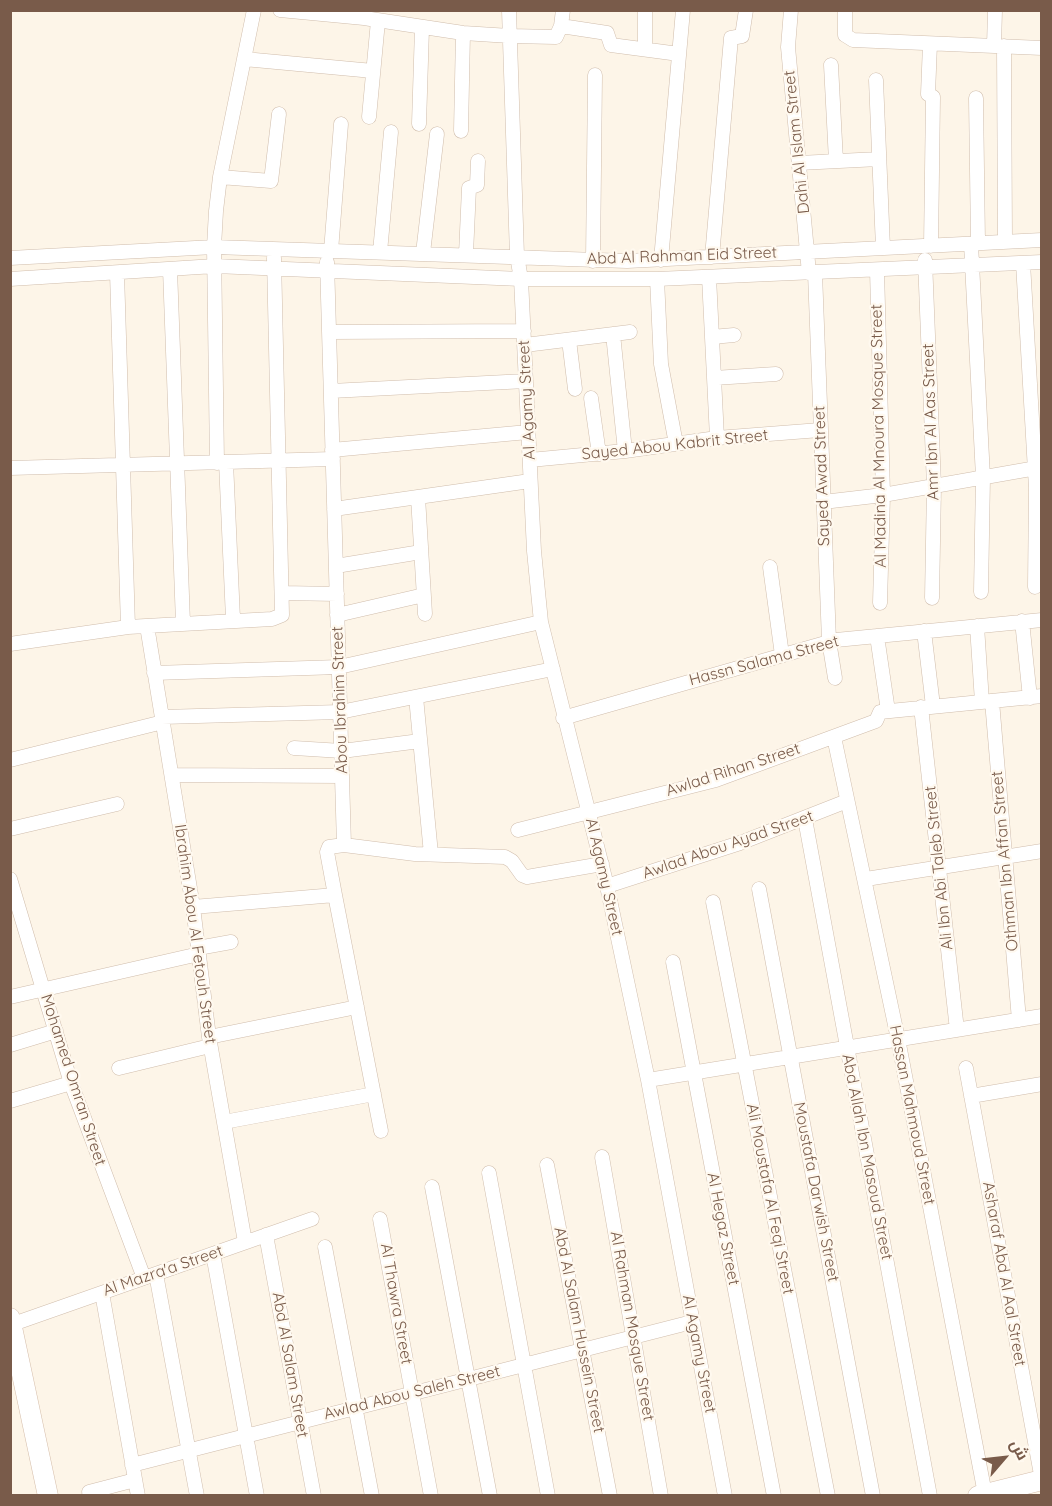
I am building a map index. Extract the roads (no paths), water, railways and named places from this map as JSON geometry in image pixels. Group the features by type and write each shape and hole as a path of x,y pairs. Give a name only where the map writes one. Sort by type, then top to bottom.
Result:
{"street":[{"path":"233,620 222,462 214,248 220,177 254,10"},
{"path":"280,10 370,17 422,28 463,33 555,37 561,26 563,10"},
{"name":"Al Agamy Street","path":"508,10 517,256 521,279 530,481 541,622 563,718 602,864 648,1080 725,1496"},
{"path":"645,10 645,50"},
{"path":"661,260 683,10"},
{"path":"712,256 730,38 742,36 746,10"},
{"name":"Dahi Al Islam Street","path":"791,10 788,47 807,252 812,273"},
{"path":"845,10 844,31 849,39 853,40 1041,48"},
{"path":"995,10 999,46 1005,242"},
{"path":"369,117 373,71 370,17"},
{"path":"561,26 607,33 611,45 679,54"},
{"path":"419,124 422,28"},
{"path":"461,131 463,33"},
{"name":"Amr Ibn Al Aas Street","path":"930,44 928,94 933,97 928,246 925,267 934,486 932,598"},
{"path":"244,60 373,71"},
{"path":"831,65 836,161"},
{"path":"592,261 595,75"},
{"path":"876,81 884,248"},
{"path":"975,98 973,265 983,477 981,592"},
{"path":"220,177 271,181 279,114"},
{"name":"Abou Ibrahim Street","path":"341,124 327,269 344,845"},
{"path":"380,252 391,132"},
{"path":"423,253 437,134"},
{"path":"799,164 879,159"},
{"path":"466,254 469,188 477,184 478,161"},
{"name":"Abd Al Rahman Eid Street","path":"10,258 214,248 274,248 517,256 592,261 661,260 1041,240"},
{"path":"10,644 128,627 272,619 282,615 274,248"},
{"name":"Abd Al Rahman Eid Street","path":"10,279 215,266 521,279 657,279 1041,261"},
{"path":"1023,263 1038,468 1035,586"},
{"path":"170,268 175,464 183,623"},
{"name":"Al Madina Al Mnoura Mosque Street","path":"877,270 883,495 880,603"},
{"path":"117,273 121,465 128,627"},
{"name":"Sayed Awad Street","path":"812,273 830,641 836,678"},
{"path":"709,277 717,438"},
{"path":"657,279 661,364 676,444"},
{"path":"329,332 569,340 630,332"},
{"path":"613,334 626,451"},
{"path":"712,337 735,335"},
{"path":"569,340 575,389"},
{"path":"714,378 776,374"},
{"path":"331,391 526,381"},
{"path":"591,398 599,454"},
{"name":"Sayed Abou Kabrit Street","path":"530,460 626,451 717,438 820,430"},
{"path":"10,468 279,460 528,432"},
{"path":"823,502 883,495 1038,468"},
{"path":"334,509 530,481"},
{"path":"418,497 425,614"},
{"path":"336,566 421,552"},
{"path":"770,567 782,655"},
{"path":"282,593 337,594"},
{"path":"337,615 424,595"},
{"name":"Hassn Salama Street","path":"563,718 830,641 1041,620"},
{"path":"877,636 888,711 1036,697 1022,621"},
{"path":"154,673 339,667 541,622"},
{"name":"Ibrahim Abou Al Fetouh Street","path":"147,626 193,907 209,1041 245,1242"},
{"path":"977,626 987,701"},
{"name":"Ali Ibn Abi Taleb Street","path":"924,631 939,868 957,1030"},
{"path":"10,760 163,719 340,712 553,669"},
{"path":"416,697 431,854"},
{"name":"Othman Ibn Affan Street","path":"987,701 1005,857 1019,1020"},
{"name":"Awlad Rihan Street","path":"518,830 716,780 876,721 878,712 888,711"},
{"name":"Hassan Mahmoud Street","path":"834,737 866,879 898,1040 981,1495"},
{"path":"294,748 342,751 420,741"},
{"path":"172,775 342,776"},
{"name":"Awlad Abou Ayad Street","path":"607,886 740,843 847,801"},
{"path":"10,829 117,804"},
{"name":"Abd Allah Ibn Masoud Street","path":"805,819 930,1496"},
{"path":"381,1131 327,849 332,845 344,845 431,854 505,857 512,861 522,875 527,876 602,864"},
{"path":"866,879 1041,851"},
{"name":"Mohamed Omran Street","path":"10,879 71,1083 150,1276 197,1496"},
{"name":"Moustafa Darwish Street","path":"759,889 873,1496"},
{"path":"193,907 335,895"},
{"name":"Ali Moustafa Al Feqi Street","path":"713,902 828,1496"},
{"path":"10,997 231,942"},
{"name":"Al Hegaz Street","path":"673,962 774,1496"},
{"path":"119,1068 209,1041 357,1007"},
{"path":"648,1080 1041,1016"},
{"path":"10,1045 56,1031"},
{"name":"Asharaf Abd Al Aal Street","path":"966,1068 1041,1480"},
{"path":"10,1101 71,1083"},
{"path":"971,1096 1041,1084"},
{"path":"224,1122 374,1094"},
{"name":"Al Rahman Mosque Street","path":"602,1157 662,1496"},
{"name":"Abd Al Salam Hussein Street","path":"547,1165 610,1496"},
{"path":"489,1173 548,1496"},
{"path":"432,1187 490,1496"},
{"name":"Al Mazra'a Street","path":"12,1321 102,1293 312,1219"},
{"name":"Al Thawra Street","path":"380,1219 432,1496"},
{"name":"Abd Al Salam Street","path":"266,1235 314,1496"},
{"path":"324,1247 372,1496"},
{"path":"213,1254 257,1496"},
{"path":"102,1293 138,1496"},
{"path":"12,1321 48,1496"},
{"name":"Awlad Abou Saleh Street","path":"132,1465 692,1322"},
{"path":"88,1492 135,1480"},
{"path":"981,1495 1041,1480"},
{"path":"1021,1495 1041,1491"}]}
